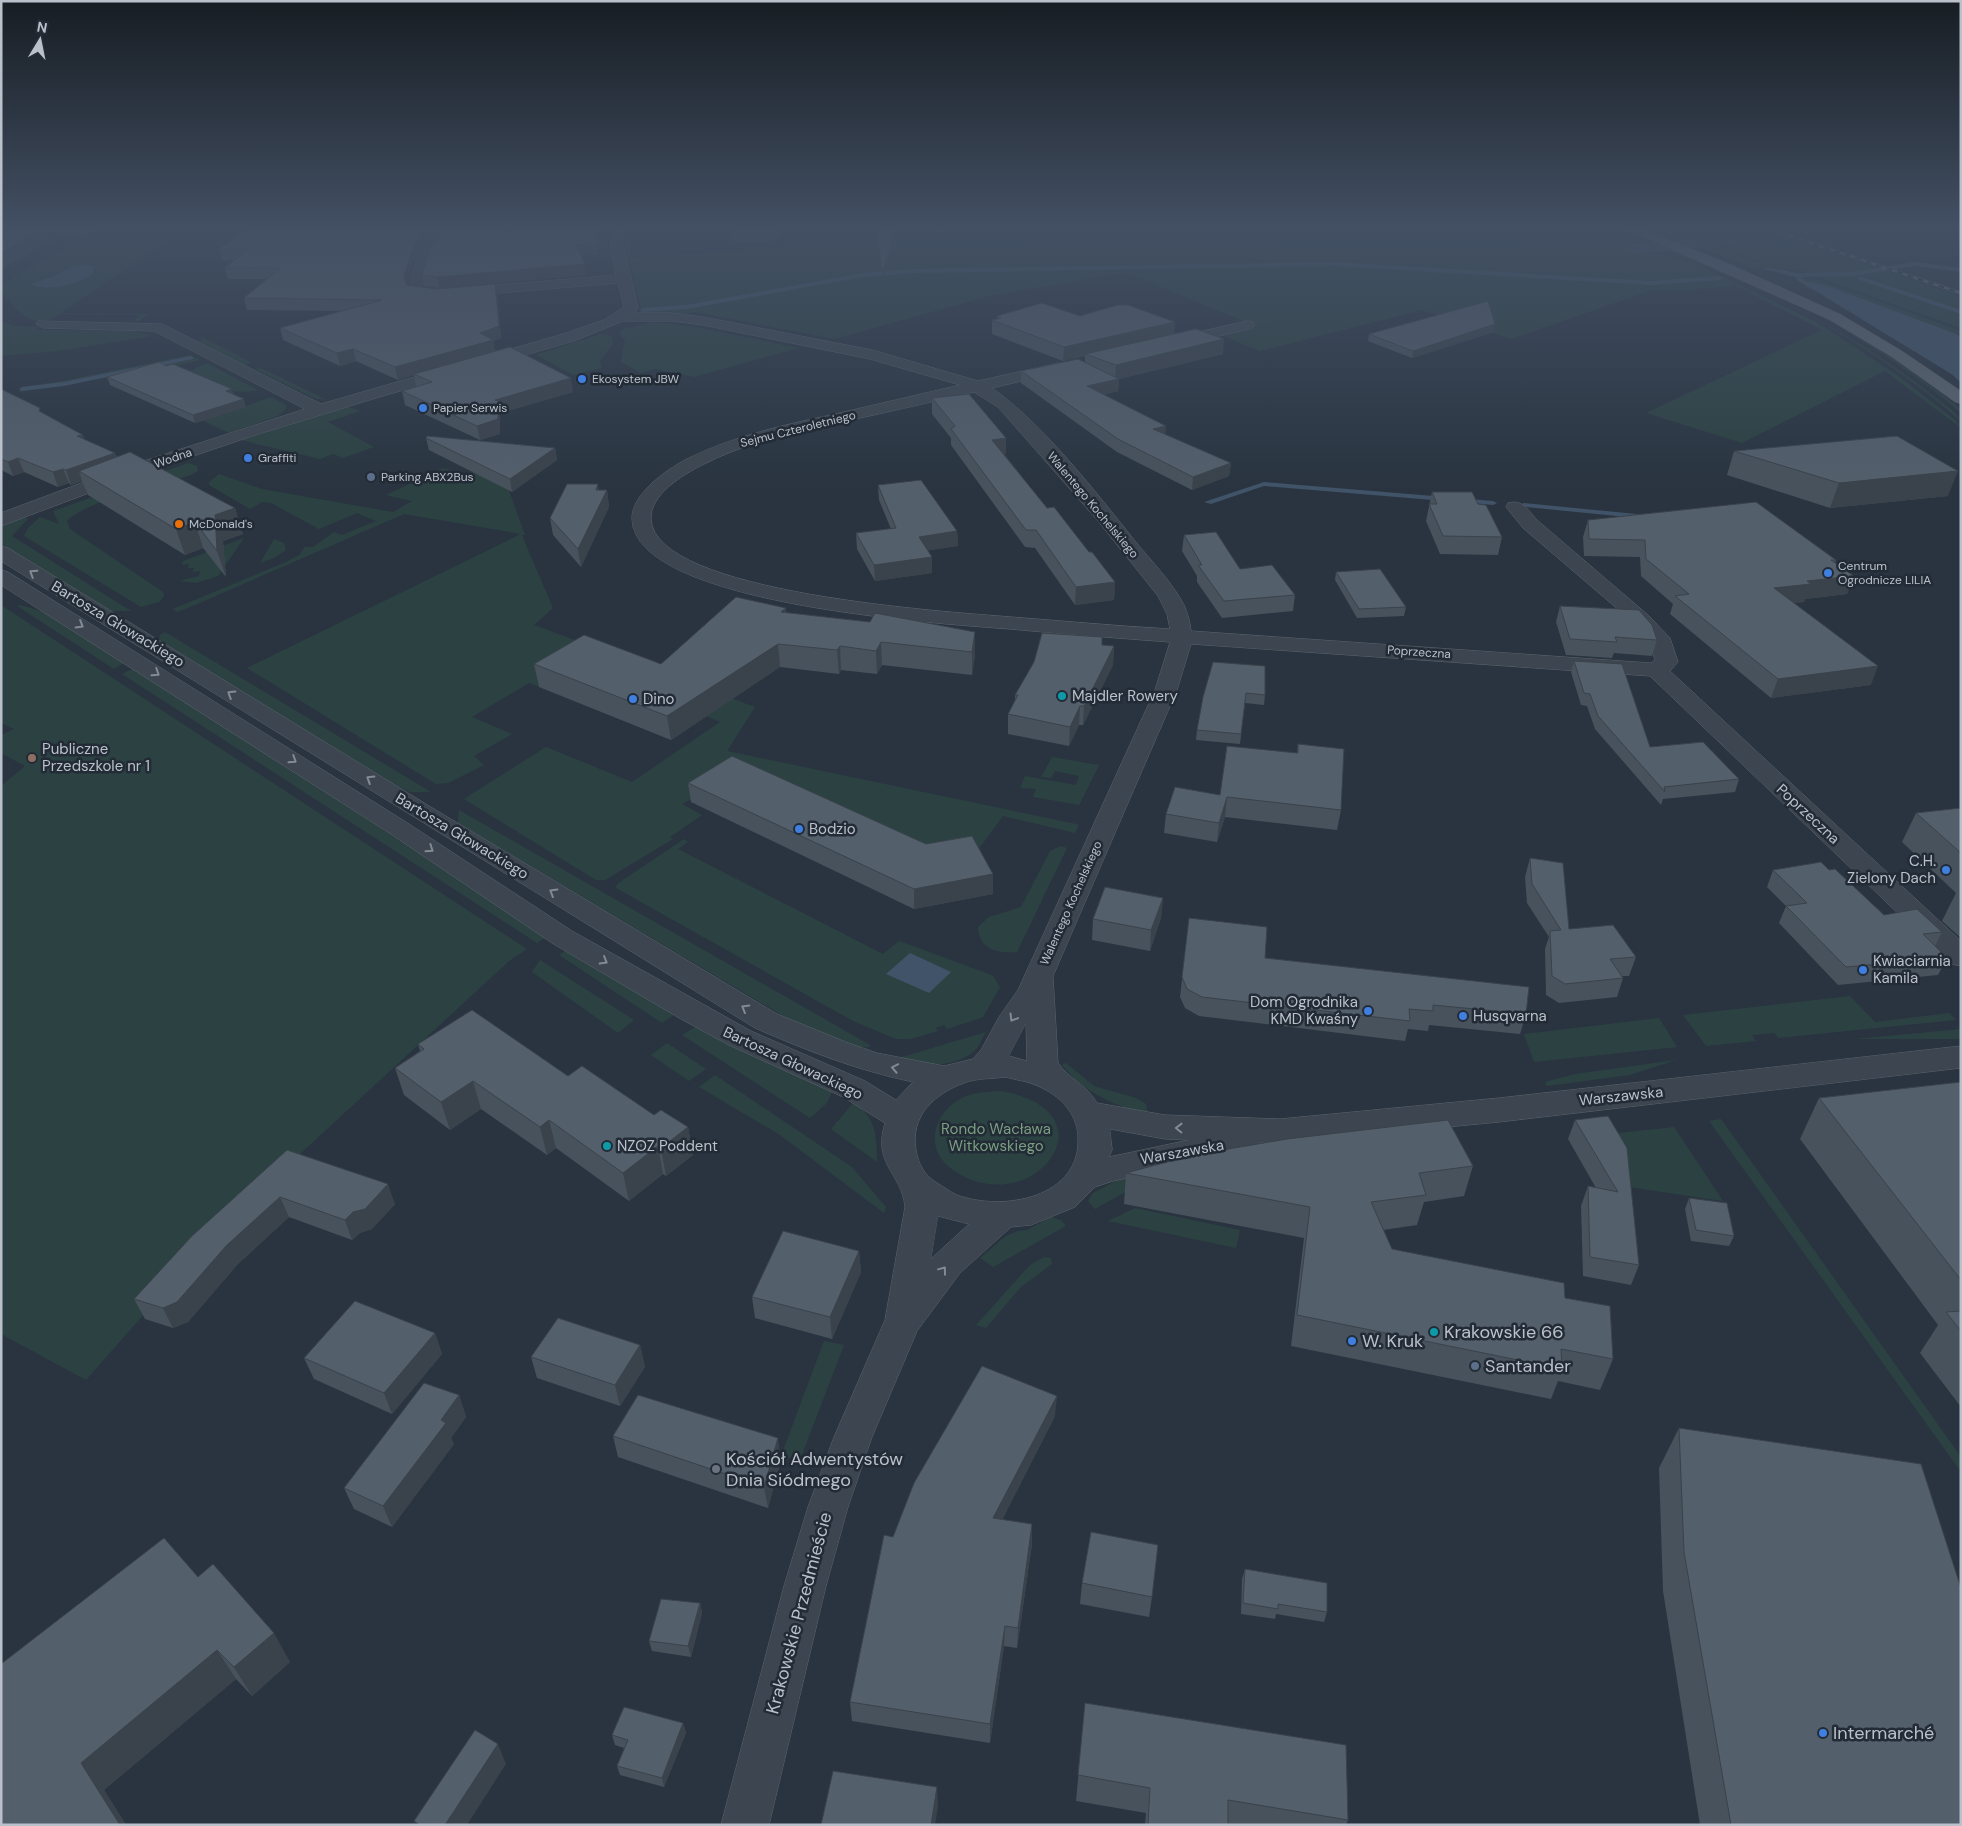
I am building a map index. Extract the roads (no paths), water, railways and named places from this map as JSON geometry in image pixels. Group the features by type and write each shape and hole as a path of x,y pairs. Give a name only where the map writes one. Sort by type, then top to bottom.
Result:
{"main road":[{"path":"1835,316 1897,354 1961,399"}],"street":[{"name":"Walentego Kochelskiego","path":"623,317 678,318 734,327 909,364 976,386 1004,404 1102,512 1171,603 1178,616 1181,636 1175,667 1166,690 1032,992 1010,1024 993,1057 984,1066"},
{"name":"Wodna","path":"1,520 318,409 574,335 623,317"},
{"path":"43,324 157,327 318,409"},
{"path":"1162,344 1248,325"},
{"name":"Sejmu Czteroletniego","path":"1075,364 772,433 716,452 694,462 657,487 647,500 642,515 642,528 650,542 687,567 716,578 782,596 883,612 1181,636"},
{"path":"1514,507 1530,524 1641,619 1659,638 1667,662 1656,670"},
{"name":"Bartosza Głowackiego","path":"1,552 766,1021 837,1051 874,1063 943,1077"},
{"name":"Bartosza Głowackiego","path":"1,576 400,829 562,936 691,1012 740,1038 854,1089 900,1117"},
{"name":"Poprzeczna","path":"1181,636 1656,670 1961,957"},
{"name":"Walentego Kochelskiego","path":"1039,976 1041,995 1041,1055 1043,1065 1052,1078"},
{"name":"Warszawska","path":"1091,1113 1135,1123 1165,1127 1280,1131 1499,1110 1961,1057"},
{"path":"984,1066 1017,1068 1052,1078 1076,1094 1091,1113 1097,1140 1093,1163 1086,1177 1076,1188 1046,1206 1018,1214 1000,1215 970,1212 934,1199 920,1188 902,1166 898,1154 897,1129 900,1117 913,1098 928,1085 943,1077 984,1066"},
{"name":"Warszawska","path":"1086,1177 1117,1165 1144,1158 1235,1143 1280,1131"},
{"name":"Krakowskie Przedmieście","path":"745,1825 805,1586 828,1506 853,1437 902,1323 922,1207 920,1188"},
{"name":"Krakowskie Przedmieście","path":"902,1323 948,1263 1000,1215"}],"water":[{"path":"1855,315 1906,315 1961,337 1961,383 1953,375"},
{"path":"910,953 951,972 929,993 886,974"}],"waterway":[{"path":"22,389 64,384 191,358"},
{"path":"1208,502 1264,484 1445,499"},
{"path":"1461,500 1493,503"},
{"path":"1526,505 1647,517"}],"place":[{"name":"Ekosystem JBW","path":"582,379"},
{"name":"Papier Serwis","path":"423,408"},
{"name":"Graffiti","path":"248,458"},
{"name":"Parking ABX2Bus","path":"371,477"},
{"name":"McDonald's","path":"179,524"},
{"name":"Centrum Ogrodnicze LILIA","path":"1828,573"},
{"name":"Majdler Rowery","path":"1062,696"},
{"name":"Dino","path":"633,699"},
{"name":"Publiczne Przedszkole nr 1","path":"32,758"},
{"name":"Bodzio","path":"799,829"},
{"name":"C.H. Zielony Dach","path":"1946,870"},
{"name":"Kwiaciarnia Kamila","path":"1863,970"},
{"name":"Dom Ogrodnika KMD Kwaśny","path":"1368,1011"},
{"name":"Husqvarna","path":"1463,1016"},
{"name":"NZOZ Poddent","path":"607,1146"},
{"name":"Krakowskie 66","path":"1434,1332"},
{"name":"W. Kruk","path":"1352,1341"},
{"name":"Santander","path":"1475,1366"},
{"name":"Kościół Adwentystów Dnia Siódmego","path":"716,1469"},
{"name":"Intermarché","path":"1823,1733"}],"park label":[{"name":"Rondo Wacława Witkowskiego","path":"996,1138"}]}
